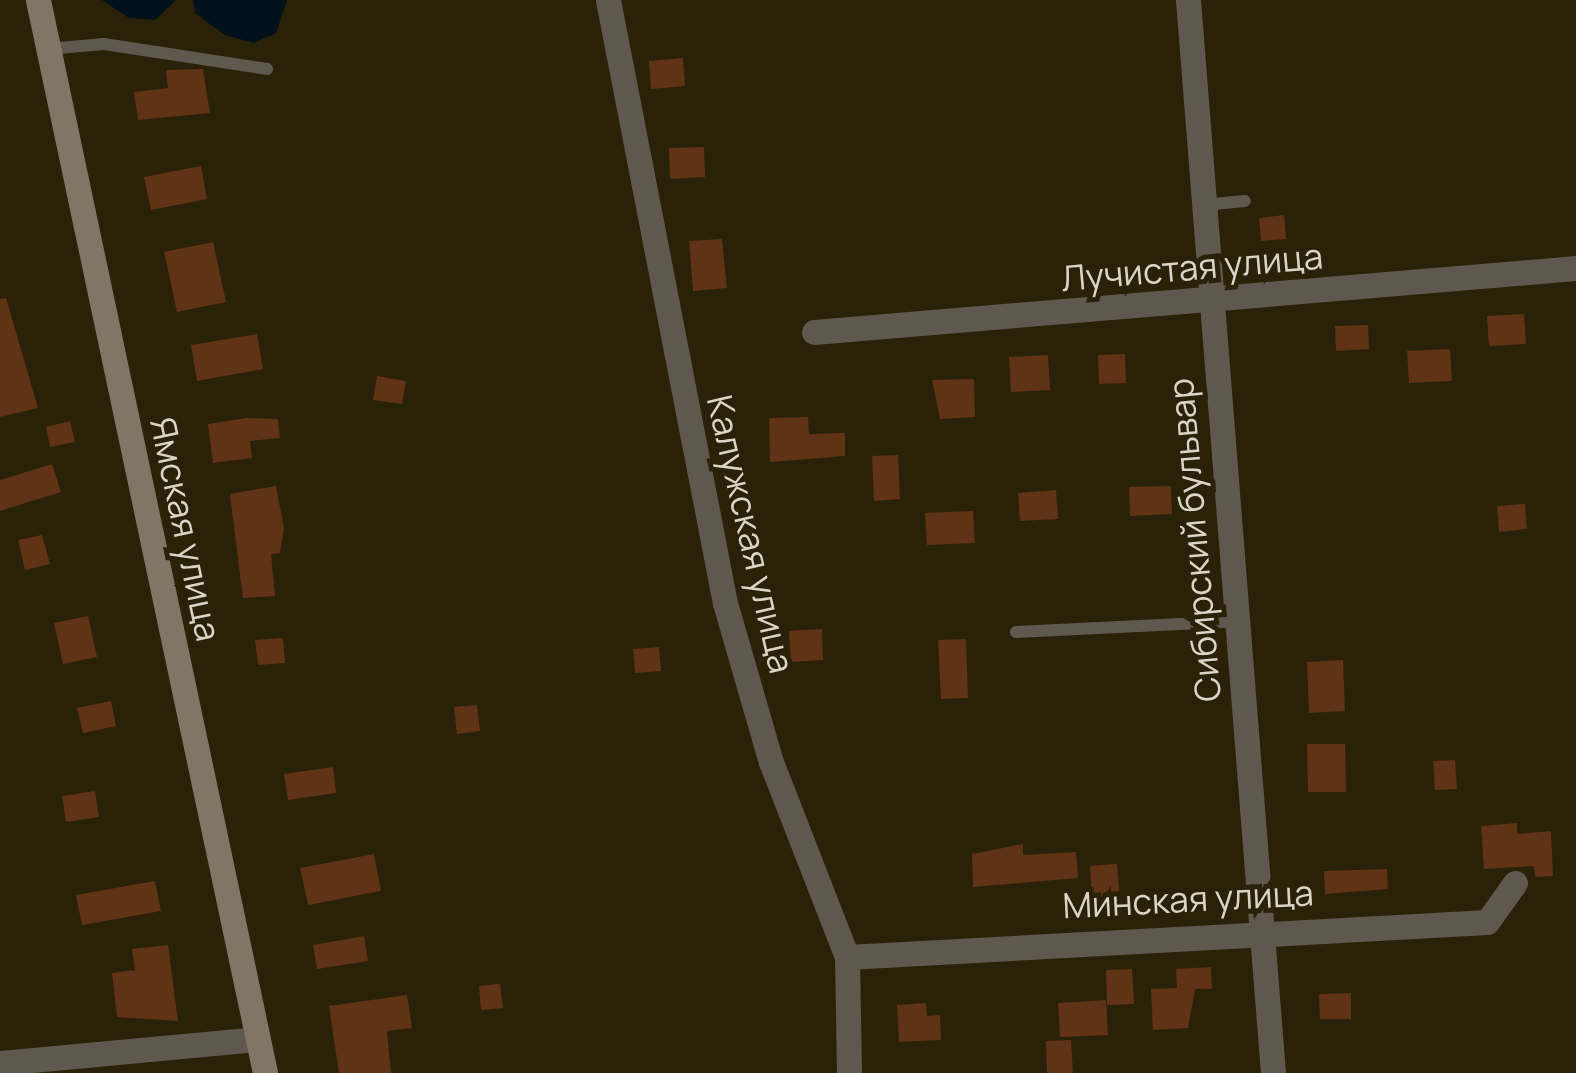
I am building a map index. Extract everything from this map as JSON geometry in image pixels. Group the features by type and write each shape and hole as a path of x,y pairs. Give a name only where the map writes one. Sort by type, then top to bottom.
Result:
{"main road":[{"name":"Ямская улица","path":"38,0 265,1073"}],"street":[{"name":"Калужская улица","path":"608,0 725,603 770,762 847,957 849,1073"},
{"name":"Сибирский бульвар","path":"1188,0 1209,302 1264,927 1272,1073"},
{"name":"Лучистая улица","path":"814,332 1209,302 1576,268"},
{"name":"Минская улица","path":"847,957 1264,927 1487,922 1515,883"},
{"path":"0,1062 258,1039"}],"lane":[{"path":"48,49 104,44 267,69"},
{"path":"1202,205 1246,202"},
{"path":"1016,632 1237,621"}],"water":[{"path":"102,0 176,0 155,20 129,18"},
{"path":"193,0 287,0 276,33 254,43 225,35 195,13"}],"building":[{"path":"683,58 685,86 651,89 649,61"},
{"path":"203,69 210,113 138,120 134,92 168,88 166,70"},
{"path":"704,147 705,177 670,179 669,148"},
{"path":"201,166 207,199 151,210 144,177"},
{"path":"1284,215 1286,239 1261,241 1259,218"},
{"path":"722,239 727,288 693,291 689,241"},
{"path":"213,242 226,302 177,312 164,252"},
{"path":"6,298 38,408 0,417 0,299"},
{"path":"1524,314 1526,344 1489,346 1487,316"},
{"path":"1368,325 1369,349 1336,351 1335,326"},
{"path":"257,334 263,369 197,381 191,345"},
{"path":"1450,349 1452,381 1409,383 1407,351"},
{"path":"1125,354 1126,383 1099,384 1098,355"},
{"path":"1048,355 1050,390 1011,392 1009,357"},
{"path":"377,376 406,381 402,404 373,400"},
{"path":"974,379 975,417 940,419 932,380"},
{"path":"808,417 809,434 845,433 845,456 770,462 769,418"},
{"path":"247,418 278,419 280,438 250,441 252,458 213,463 208,424"},
{"path":"70,421 75,442 50,447 46,427"},
{"path":"898,455 900,499 874,501 872,456"},
{"path":"52,464 61,492 0,511 0,480"},
{"path":"276,486 284,528 280,553 271,554 275,596 243,598 230,494"},
{"path":"1171,486 1172,514 1130,516 1129,487"},
{"path":"1056,490 1058,519 1020,521 1018,493"},
{"path":"1525,504 1527,529 1499,532 1497,506"},
{"path":"973,511 975,543 927,545 925,513"},
{"path":"42,535 50,564 25,570 18,540"},
{"path":"88,616 97,657 63,664 54,623"},
{"path":"822,629 823,660 791,662 789,631"},
{"path":"283,638 285,663 258,665 255,640"},
{"path":"966,639 968,698 941,699 938,640"},
{"path":"659,647 661,671 635,673 633,649"},
{"path":"1343,660 1345,711 1309,713 1307,662"},
{"path":"111,701 116,726 83,733 77,708"},
{"path":"477,705 480,731 457,734 454,707"},
{"path":"1307,744 1345,744 1346,792 1308,792"},
{"path":"1455,760 1457,789 1435,790 1433,761"},
{"path":"333,767 336,793 288,800 284,774"},
{"path":"95,791 99,817 66,822 62,796"},
{"path":"1517,823 1517,834 1551,831 1553,876 1535,877 1534,866 1484,869 1481,826"},
{"path":"1023,844 1023,855 1076,852 1078,878 973,887 972,854"},
{"path":"374,854 381,891 308,905 300,868"},
{"path":"1117,864 1120,898 1092,900 1090,866"},
{"path":"1387,869 1388,889 1325,894 1324,871"},
{"path":"155,881 161,911 82,925 76,895"},
{"path":"364,936 368,961 317,969 313,945"},
{"path":"168,945 178,1021 117,1017 112,973 135,970 132,949"},
{"path":"1211,967 1212,989 1195,989 1188,1028 1153,1030 1151,989 1177,988 1176,969"},
{"path":"1132,969 1134,1004 1107,1005 1106,970"},
{"path":"500,984 503,1008 481,1010 479,986"},
{"path":"1351,993 1351,1019 1320,1019 1319,994"},
{"path":"407,995 412,1028 387,1031 391,1073 339,1073 329,1006"},
{"path":"1106,1000 1108,1035 1060,1037 1058,1003"},
{"path":"926,1003 927,1016 940,1015 941,1040 899,1042 897,1005"},
{"path":"1071,1040 1073,1073 1047,1073 1046,1041"}]}
